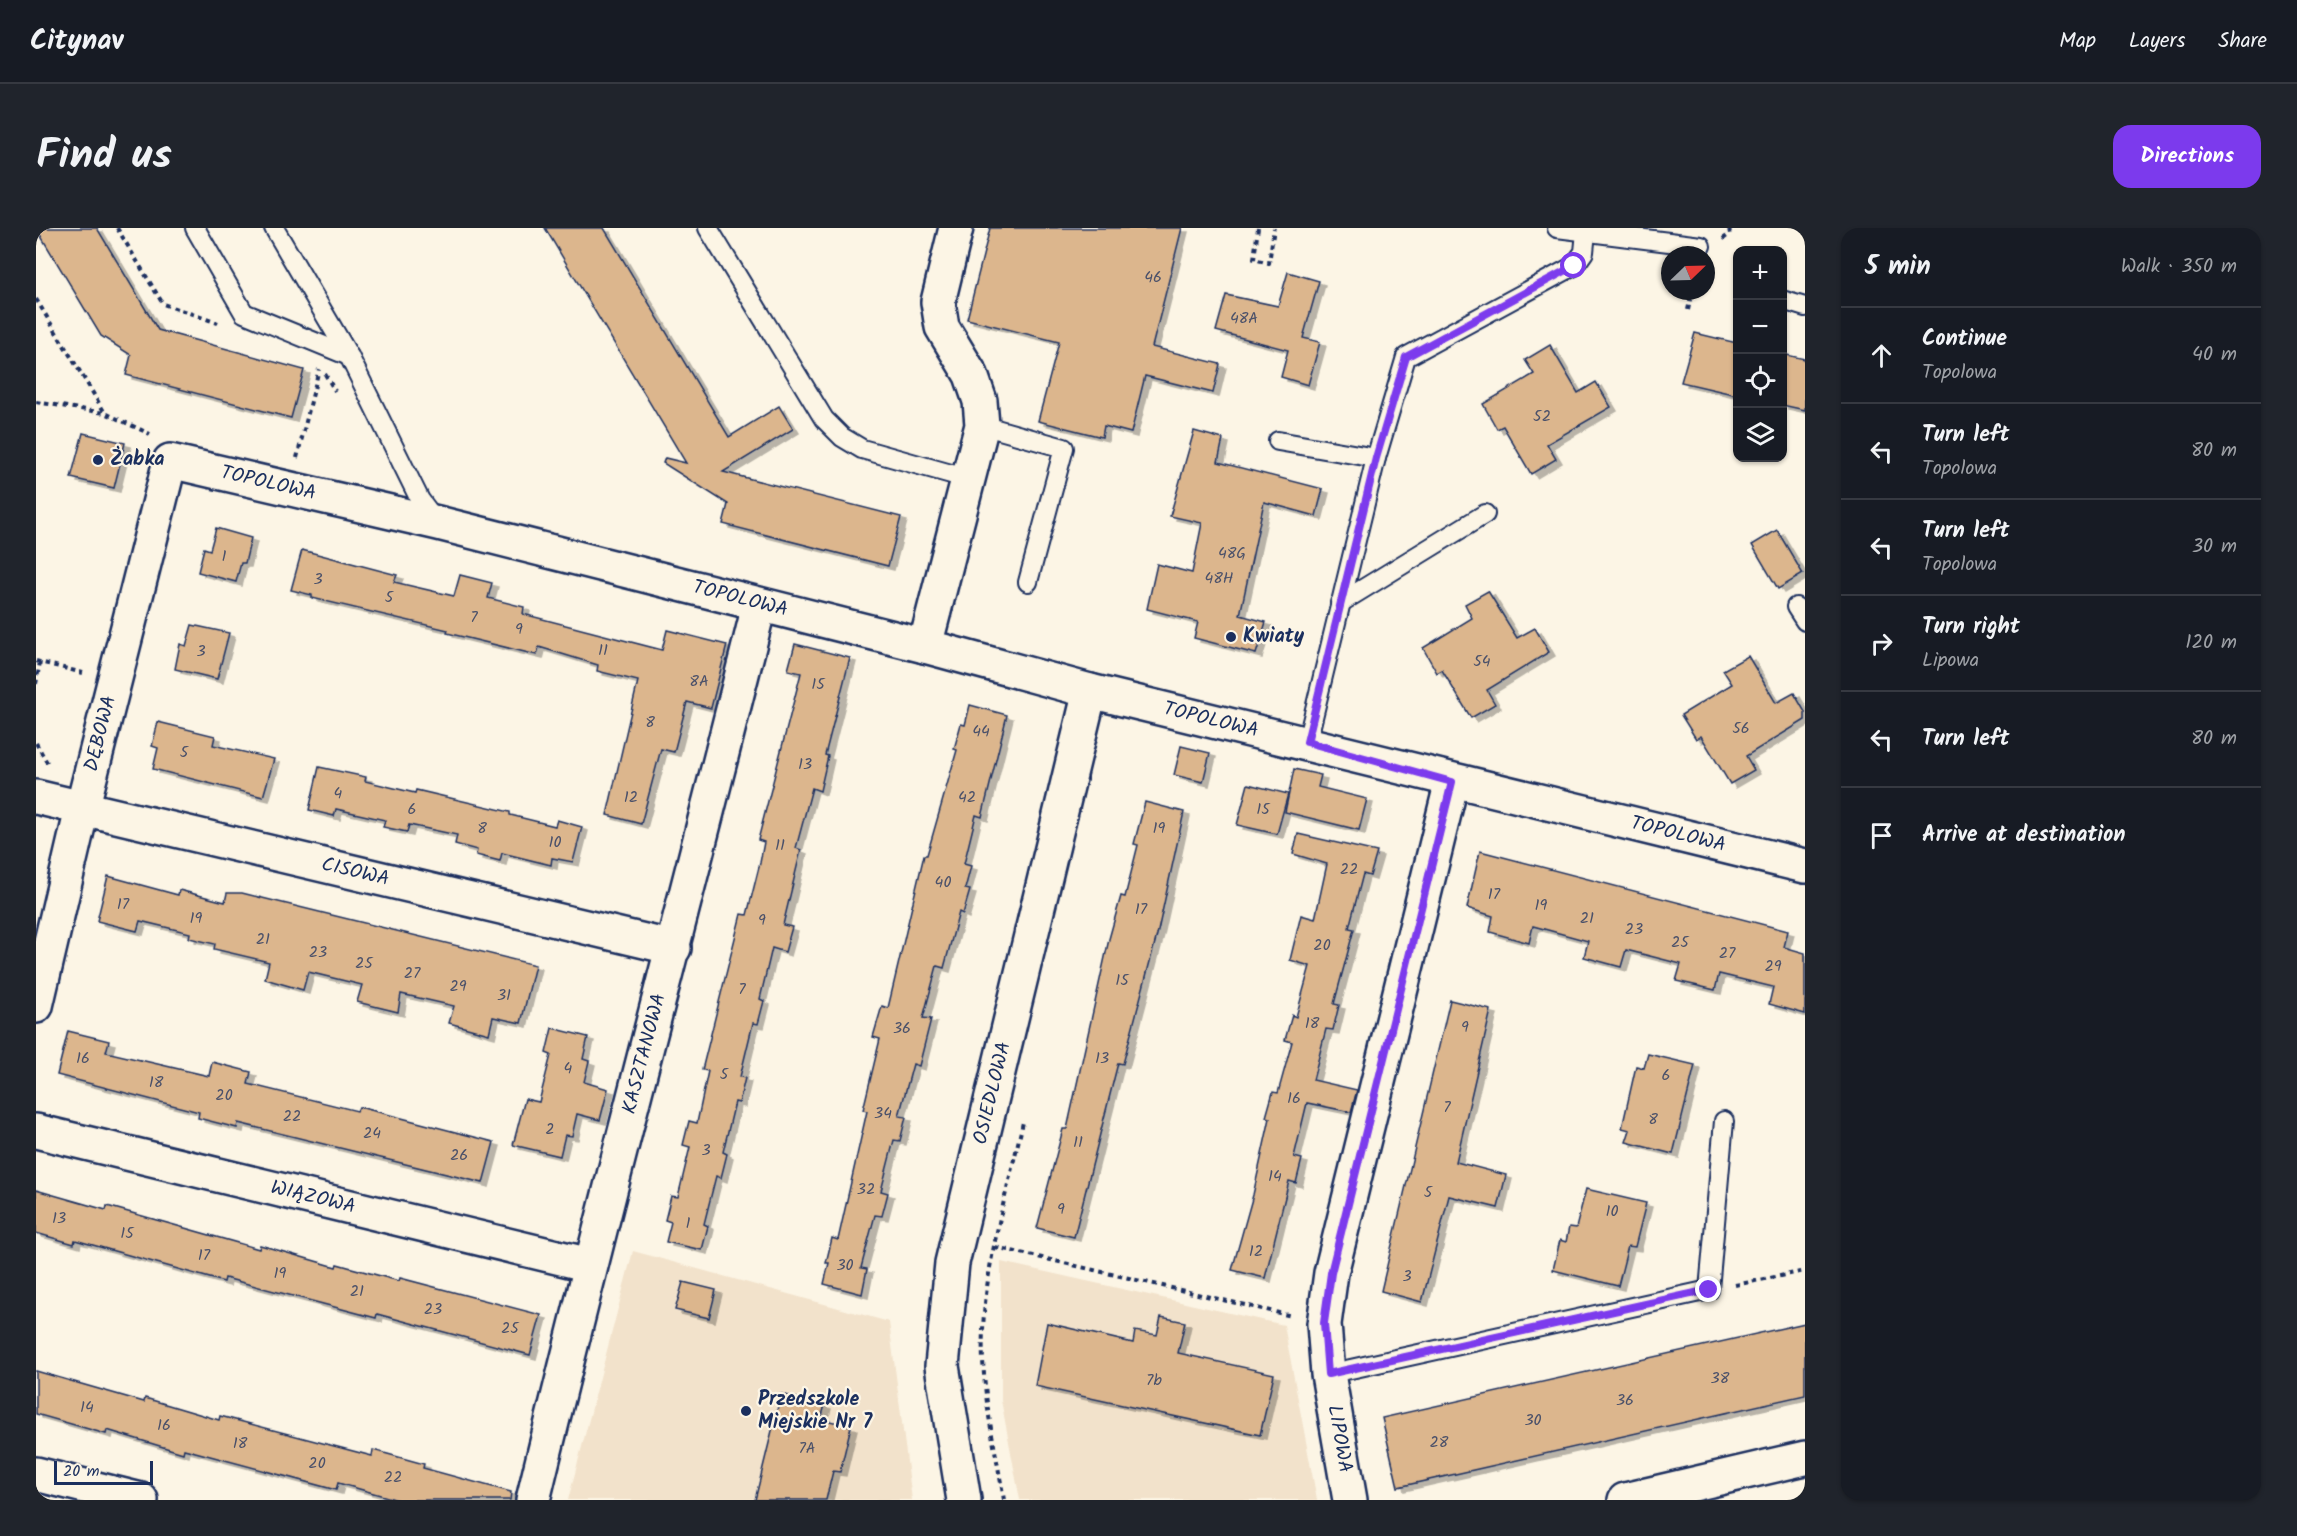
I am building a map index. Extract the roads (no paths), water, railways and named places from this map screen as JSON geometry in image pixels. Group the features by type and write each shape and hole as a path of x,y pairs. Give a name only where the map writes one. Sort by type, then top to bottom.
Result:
{"street":[{"path":"925,646 982,425 980,401 971,375 942,327 938,302 956,228"},
{"name":"TOPOLOWA","path":"171,461 438,523 759,606 925,646 1090,691 1307,742 1452,782 1805,866"},
{"name":"DĘBOWA","path":"36,1006 82,809 171,461"},
{"name":"KASZTANOWA","path":"533,1500 590,1265 674,948 759,606"},
{"name":"OSIEDLOWA","path":"964,1500 942,1366 952,1263 1090,691"},
{"name":"LIPOWA","path":"1350,1500 1328,1374 1324,1323 1331,1273 1452,782"},
{"name":"CISOWA","path":"43,783 82,809 674,948"},
{"name":"WIĄZOWA","path":"36,1131 590,1265"},
{"path":"1625,1500 1805,1458"},
{"path":"36,1474 141,1500"}],"lane":[{"path":"195,228 244,313 348,356"},
{"path":"273,228 348,356 420,500 438,523"},
{"path":"708,228 824,419 842,437 862,449 969,479"},
{"path":"1557,228 1701,246"},
{"path":"1307,742 1376,458 1406,357 1574,266 1584,252 1586,232"},
{"path":"1787,302 1805,307"},
{"path":"982,425 1064,448 1028,582"},
{"path":"1278,441 1376,458"},
{"path":"1340,603 1485,514"},
{"path":"1328,1374 1709,1290 1724,1121"}],"place":[{"name":"Żabka","path":"98,460"},
{"name":"Kwiaty","path":"1231,637"},
{"name":"Przedszkole Miejskie Nr 7","path":"746,1411"}]}
